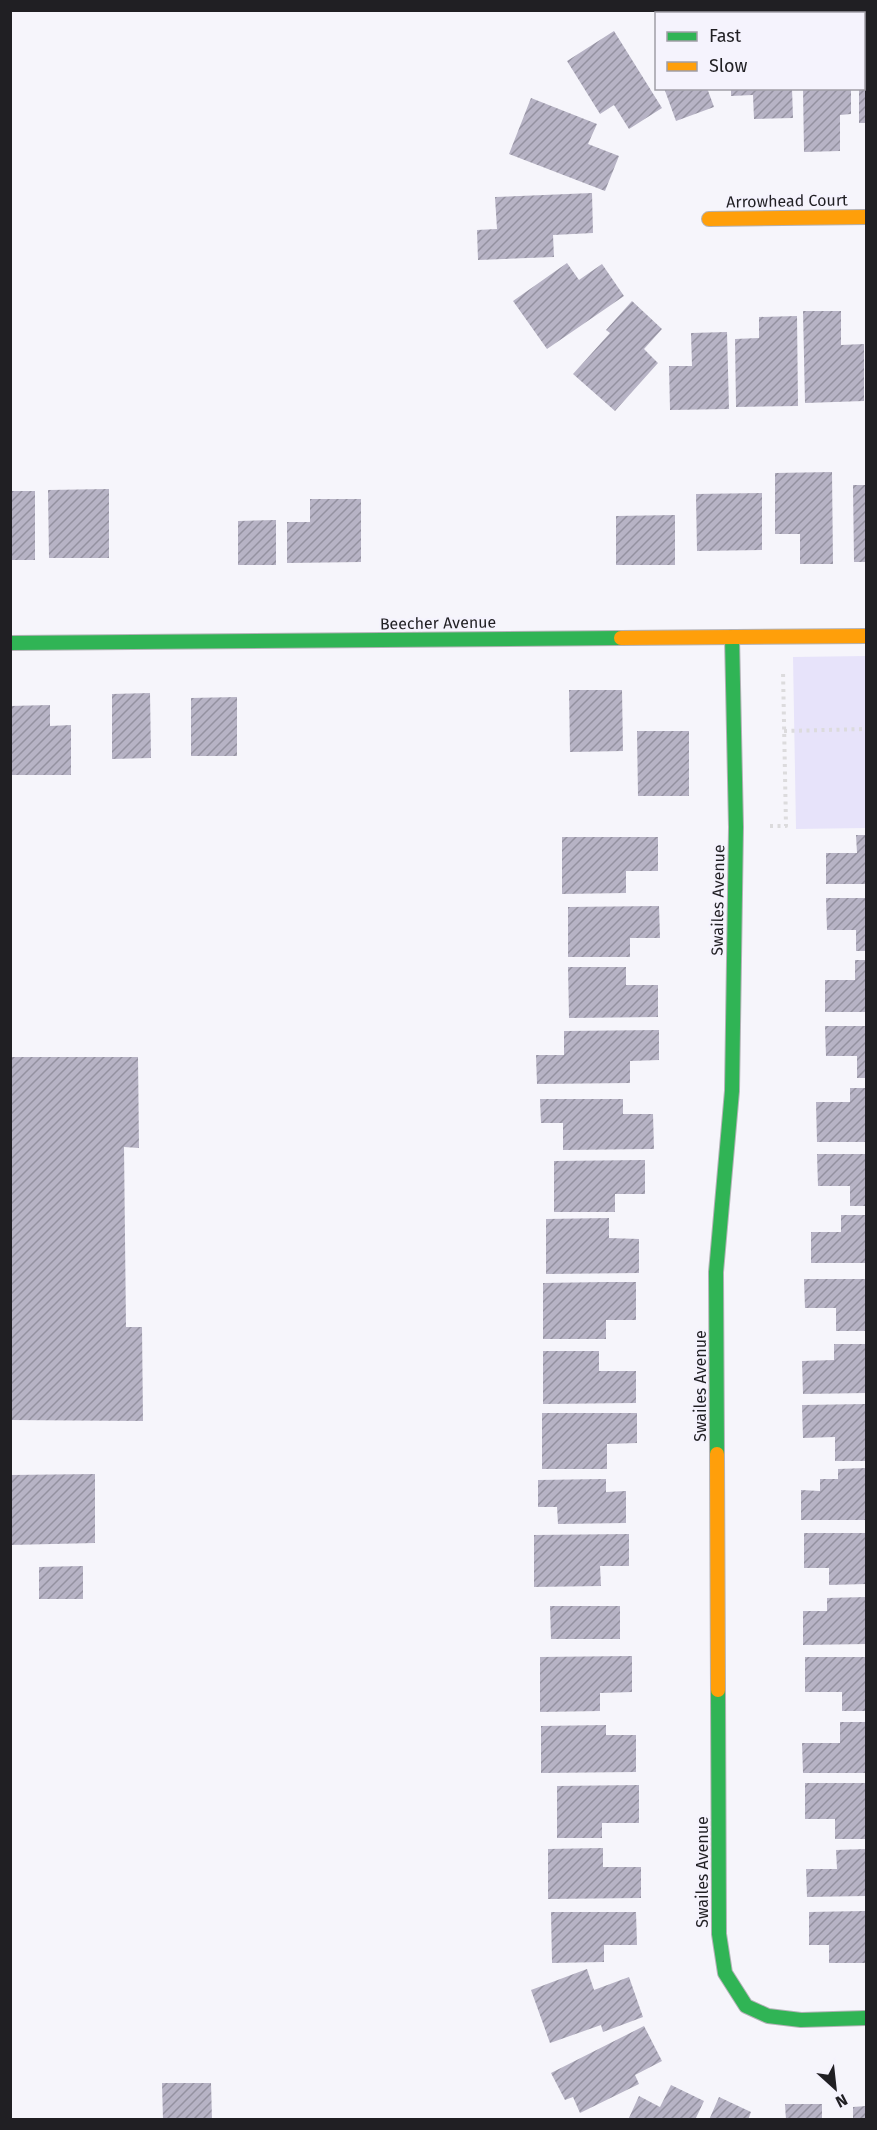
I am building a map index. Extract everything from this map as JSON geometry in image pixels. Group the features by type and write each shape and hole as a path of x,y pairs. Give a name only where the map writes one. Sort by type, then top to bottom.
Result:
{"street":[{"name":"Arrowhead Court","path":"709,219 867,217"},
{"name":"Beecher Avenue","path":"10,643 867,636"},
{"name":"Swailes Avenue","path":"732,637 736,827 732,1092 716,1272 719,1934 725,1973 746,2006 768,2016 801,2020 867,2018"}],"path":[{"path":"736,827 786,826 782,637"},
{"path":"784,731 866,729"}],"shaded area":[{"path":"866,656 866,828 796,829 793,657"}],"building":[{"path":"614,31 662,108 629,129 614,105 600,114 567,61"},
{"path":"866,68 866,123 859,123 859,90 865,90"},
{"path":"665,90 708,90 714,107 676,121"},
{"path":"731,90 792,90 793,118 754,119 753,95 731,96"},
{"path":"803,90 851,90 851,114 840,115 840,151 804,152"},
{"path":"531,98 597,124 588,144 619,156 605,191 509,154"},
{"path":"592,193 593,233 553,235 554,257 478,260 477,230 497,229 495,197"},
{"path":"567,263 579,280 602,264 624,296 547,349 513,301"},
{"path":"632,301 662,329 644,349 658,363 615,411 573,374 610,333 606,330"},
{"path":"803,311 841,311 841,345 864,344 864,401 805,403"},
{"path":"797,316 798,406 736,407 735,339 759,338 759,317"},
{"path":"727,332 729,409 670,410 669,366 692,366 691,333"},
{"path":"832,472 833,564 800,564 800,534 775,534 775,473"},
{"path":"853,485 866,485 866,562 854,562"},
{"path":"109,489 109,558 49,558 48,490"},
{"path":"10,491 35,491 35,560 10,560"},
{"path":"762,493 762,550 697,551 696,494"},
{"path":"310,499 361,499 361,562 287,563 287,522 310,522"},
{"path":"675,515 675,565 616,565 616,516"},
{"path":"276,520 276,565 238,565 238,521"},
{"path":"569,690 622,690 623,751 570,752"},
{"path":"150,693 151,758 112,759 112,694"},
{"path":"237,697 237,756 191,756 191,698"},
{"path":"50,705 50,726 71,725 71,775 10,775 10,706"},
{"path":"637,731 689,731 689,796 638,796"},
{"path":"856,835 866,835 866,884 826,884 826,853 857,853"},
{"path":"562,837 658,837 658,871 626,871 626,893 562,894"},
{"path":"826,898 866,898 866,951 856,951 856,930 827,930"},
{"path":"659,906 660,938 630,938 630,957 568,957 568,907"},
{"path":"855,960 866,960 866,1012 825,1012 825,980 855,980"},
{"path":"568,967 626,967 626,985 658,985 658,1017 569,1018"},
{"path":"825,1026 866,1026 866,1078 857,1078 857,1056 826,1056"},
{"path":"659,1030 659,1060 630,1061 630,1083 537,1084 536,1055 564,1055 564,1031"},
{"path":"10,1057 138,1057 139,1148 124,1147 126,1327 142,1327 143,1421 10,1420"},
{"path":"850,1088 866,1088 866,1142 817,1142 816,1102 850,1102"},
{"path":"540,1099 623,1099 623,1114 653,1114 654,1149 563,1150 563,1123 541,1123"},
{"path":"817,1154 866,1154 866,1206 850,1206 850,1186 818,1186"},
{"path":"645,1160 645,1194 615,1194 615,1212 554,1212 554,1161"},
{"path":"841,1215 866,1215 866,1263 811,1263 811,1232 841,1232"},
{"path":"609,1218 609,1238 639,1239 639,1273 546,1274 546,1219"},
{"path":"804,1279 866,1279 866,1331 836,1331 836,1308 805,1308"},
{"path":"636,1282 636,1320 606,1320 606,1339 543,1339 543,1283"},
{"path":"834,1344 866,1344 866,1393 803,1394 802,1361 834,1360"},
{"path":"543,1351 599,1351 599,1371 636,1371 636,1403 543,1404"},
{"path":"866,1404 866,1461 835,1461 835,1437 803,1438 802,1405"},
{"path":"542,1413 637,1413 637,1443 607,1444 607,1469 542,1469"},
{"path":"866,1468 866,1520 801,1520 801,1490 820,1491 820,1479 838,1479 838,1469"},
{"path":"95,1474 95,1543 10,1545 10,1475"},
{"path":"606,1479 606,1492 626,1491 626,1523 558,1524 557,1507 538,1507 538,1480"},
{"path":"804,1533 866,1533 866,1584 829,1585 829,1568 804,1568"},
{"path":"629,1534 629,1566 600,1566 601,1586 534,1587 534,1535"},
{"path":"83,1566 83,1599 39,1599 39,1567"},
{"path":"866,1597 866,1644 803,1645 803,1611 827,1611 827,1598"},
{"path":"550,1606 620,1606 620,1639 551,1639"},
{"path":"632,1656 632,1692 600,1693 600,1711 540,1712 540,1657"},
{"path":"805,1657 866,1657 866,1711 842,1711 842,1692 805,1692"},
{"path":"840,1722 866,1722 866,1773 803,1773 802,1743 840,1743"},
{"path":"606,1725 606,1735 636,1735 636,1772 541,1773 541,1726"},
{"path":"805,1783 866,1783 866,1839 835,1839 835,1819 805,1819"},
{"path":"639,1785 639,1823 602,1823 602,1838 557,1838 557,1786"},
{"path":"603,1848 603,1867 641,1867 641,1898 548,1899 548,1849"},
{"path":"866,1849 866,1896 807,1897 806,1869 837,1869 836,1850"},
{"path":"866,1911 866,1963 829,1963 829,1945 809,1945 809,1912"},
{"path":"551,1912 636,1912 637,1945 604,1945 604,1962 552,1963"},
{"path":"587,1969 594,1990 629,1977 643,2017 603,2032 601,2025 550,2043 531,1990"},
{"path":"644,2026 662,2061 635,2075 639,2084 580,2113 573,2097 565,2100 551,2073"},
{"path":"162,2083 211,2083 212,2120 163,2120"},
{"path":"671,2085 704,2101 695,2120 628,2120 639,2096 660,2107"},
{"path":"719,2097 751,2112 748,2120 709,2120"},
{"path":"785,2104 822,2104 822,2120 786,2120"},
{"path":"866,2106 866,2120 853,2120 853,2107"}],"traffic: fast":[{"path":"717,1454 716,1272 732,1091 736,827 732,637"},
{"path":"10,643 621,638"},
{"path":"718,1690 719,1934 725,1973 746,2006 768,2016 801,2020 866,2018"}],"traffic: slow":[{"path":"709,219 866,217"},
{"path":"621,638 866,636"},
{"path":"717,1454 718,1690"}]}
